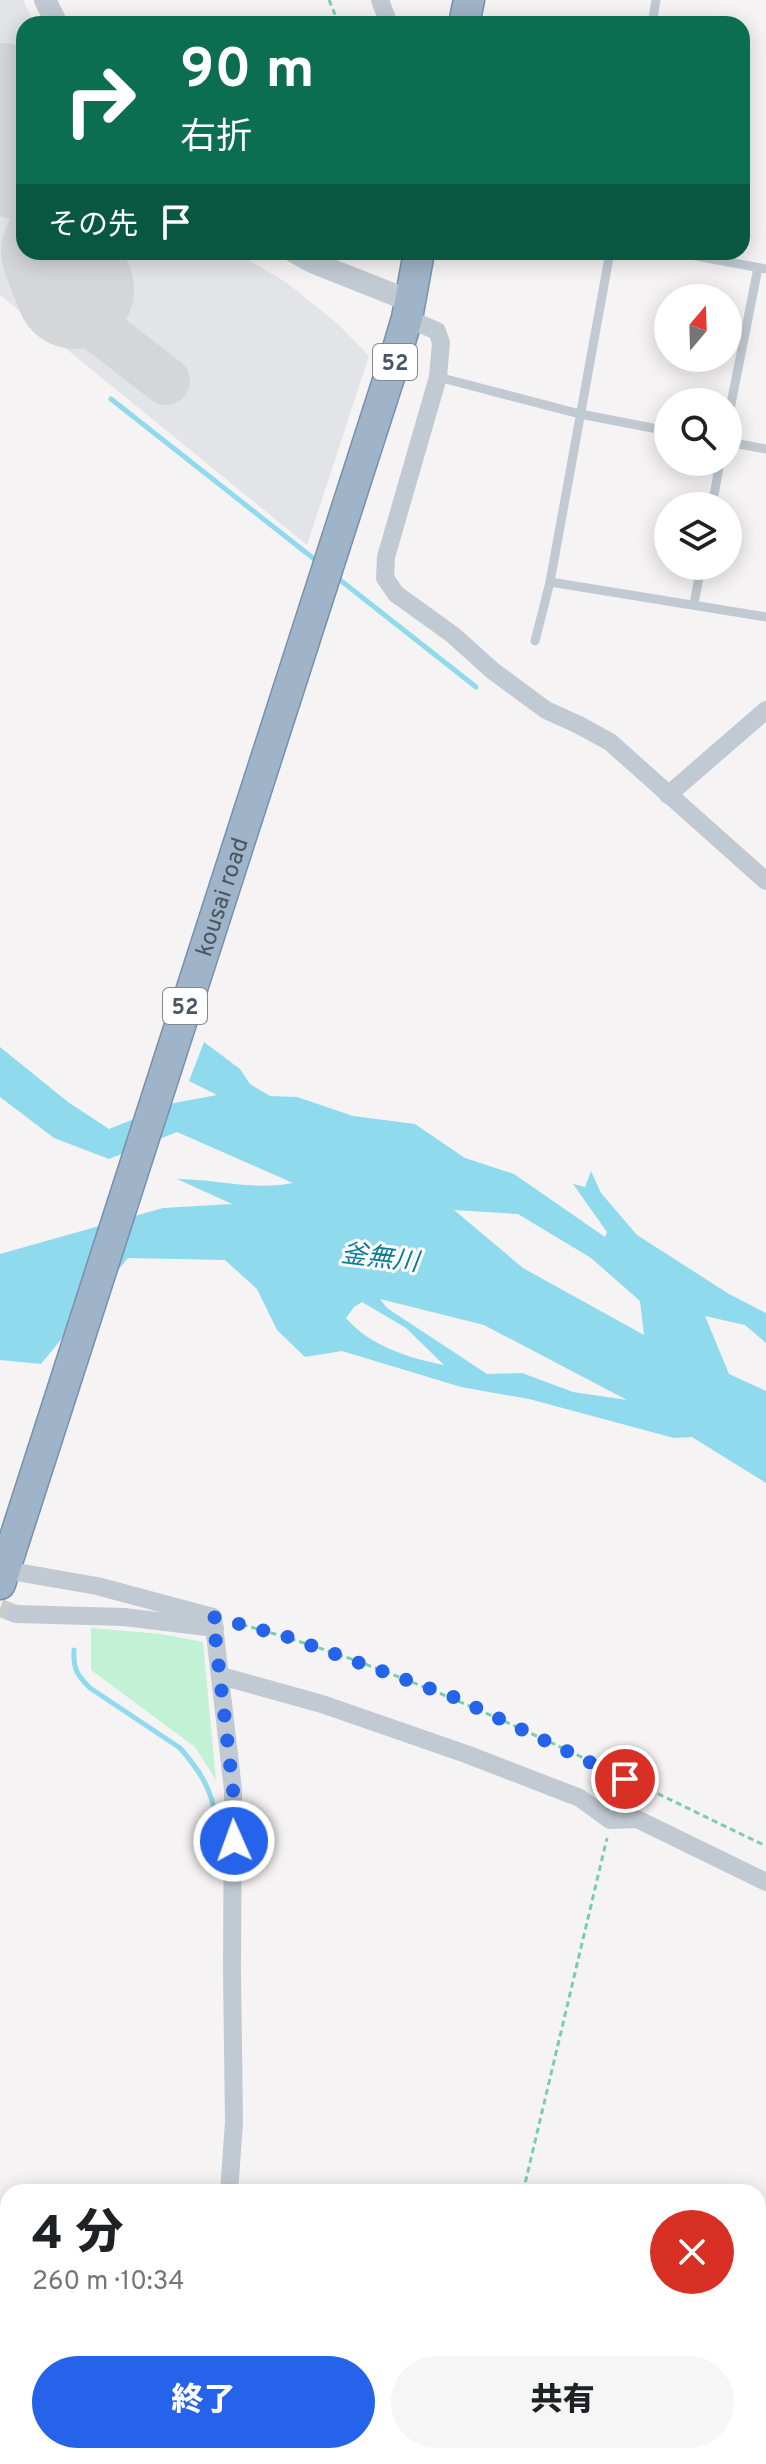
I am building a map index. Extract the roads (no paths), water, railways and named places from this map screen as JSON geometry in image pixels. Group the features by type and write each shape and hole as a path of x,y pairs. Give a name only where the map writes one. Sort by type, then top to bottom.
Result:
{"highway":[{"name":"kousai road","path":"4,1567 394,362 417,260"}],"street":[{"path":"308,260 408,309 437,331 441,343 438,377 386,557 385,578 396,594 453,635 493,671 546,710 610,742 766,881"},
{"path":"668,795 766,710"},
{"path":"4,1567 97,1586 214,1623"},
{"path":"16,1614 214,1623"},
{"path":"214,1623 233,1790 234,2122 230,2184"},
{"path":"221,1676 322,1704 466,1754 580,1798 610,1820 637,1819 766,1882"}],"lane":[{"path":"535,641 550,582 609,260"},
{"path":"718,260 762,268 735,388"},
{"path":"438,377 580,414 654,428"},
{"path":"742,445 766,449"},
{"path":"694,604 698,580"},
{"path":"550,582 766,617"}],"water":[{"name":"釜無川","path":"204,1042 240,1069 250,1084 270,1096 297,1097 353,1116 415,1124 465,1158 514,1174 605,1237 607,1232 573,1184 585,1187 591,1171 601,1193 637,1235 729,1294 766,1313 766,1343 745,1325 705,1316 729,1374 766,1391 766,1483 692,1437 674,1438 529,1399 461,1387 342,1351 305,1357 277,1330 257,1289 225,1260 128,1258 41,1364 0,1360 0,1254 163,1208 232,1204 177,1179 263,1186 293,1183 177,1132 109,1159 54,1138 0,1097 0,1047 68,1102 109,1129 174,1103 217,1095 189,1081","holes":["454,1210 518,1214 591,1258 640,1301 644,1335 523,1268","380,1299 484,1325 627,1400 573,1392 522,1373 487,1374 387,1308","362,1302 406,1328 444,1365 417,1359 367,1336 346,1318"]}],"waterway":[{"path":"111,399 318,562"},
{"path":"335,576 476,687"},
{"path":"74,1650 77,1671 90,1688 180,1748 187,1756 208,1790 216,1820"}],"tunnel":[{"path":"0,1608 16,1614"}]}
